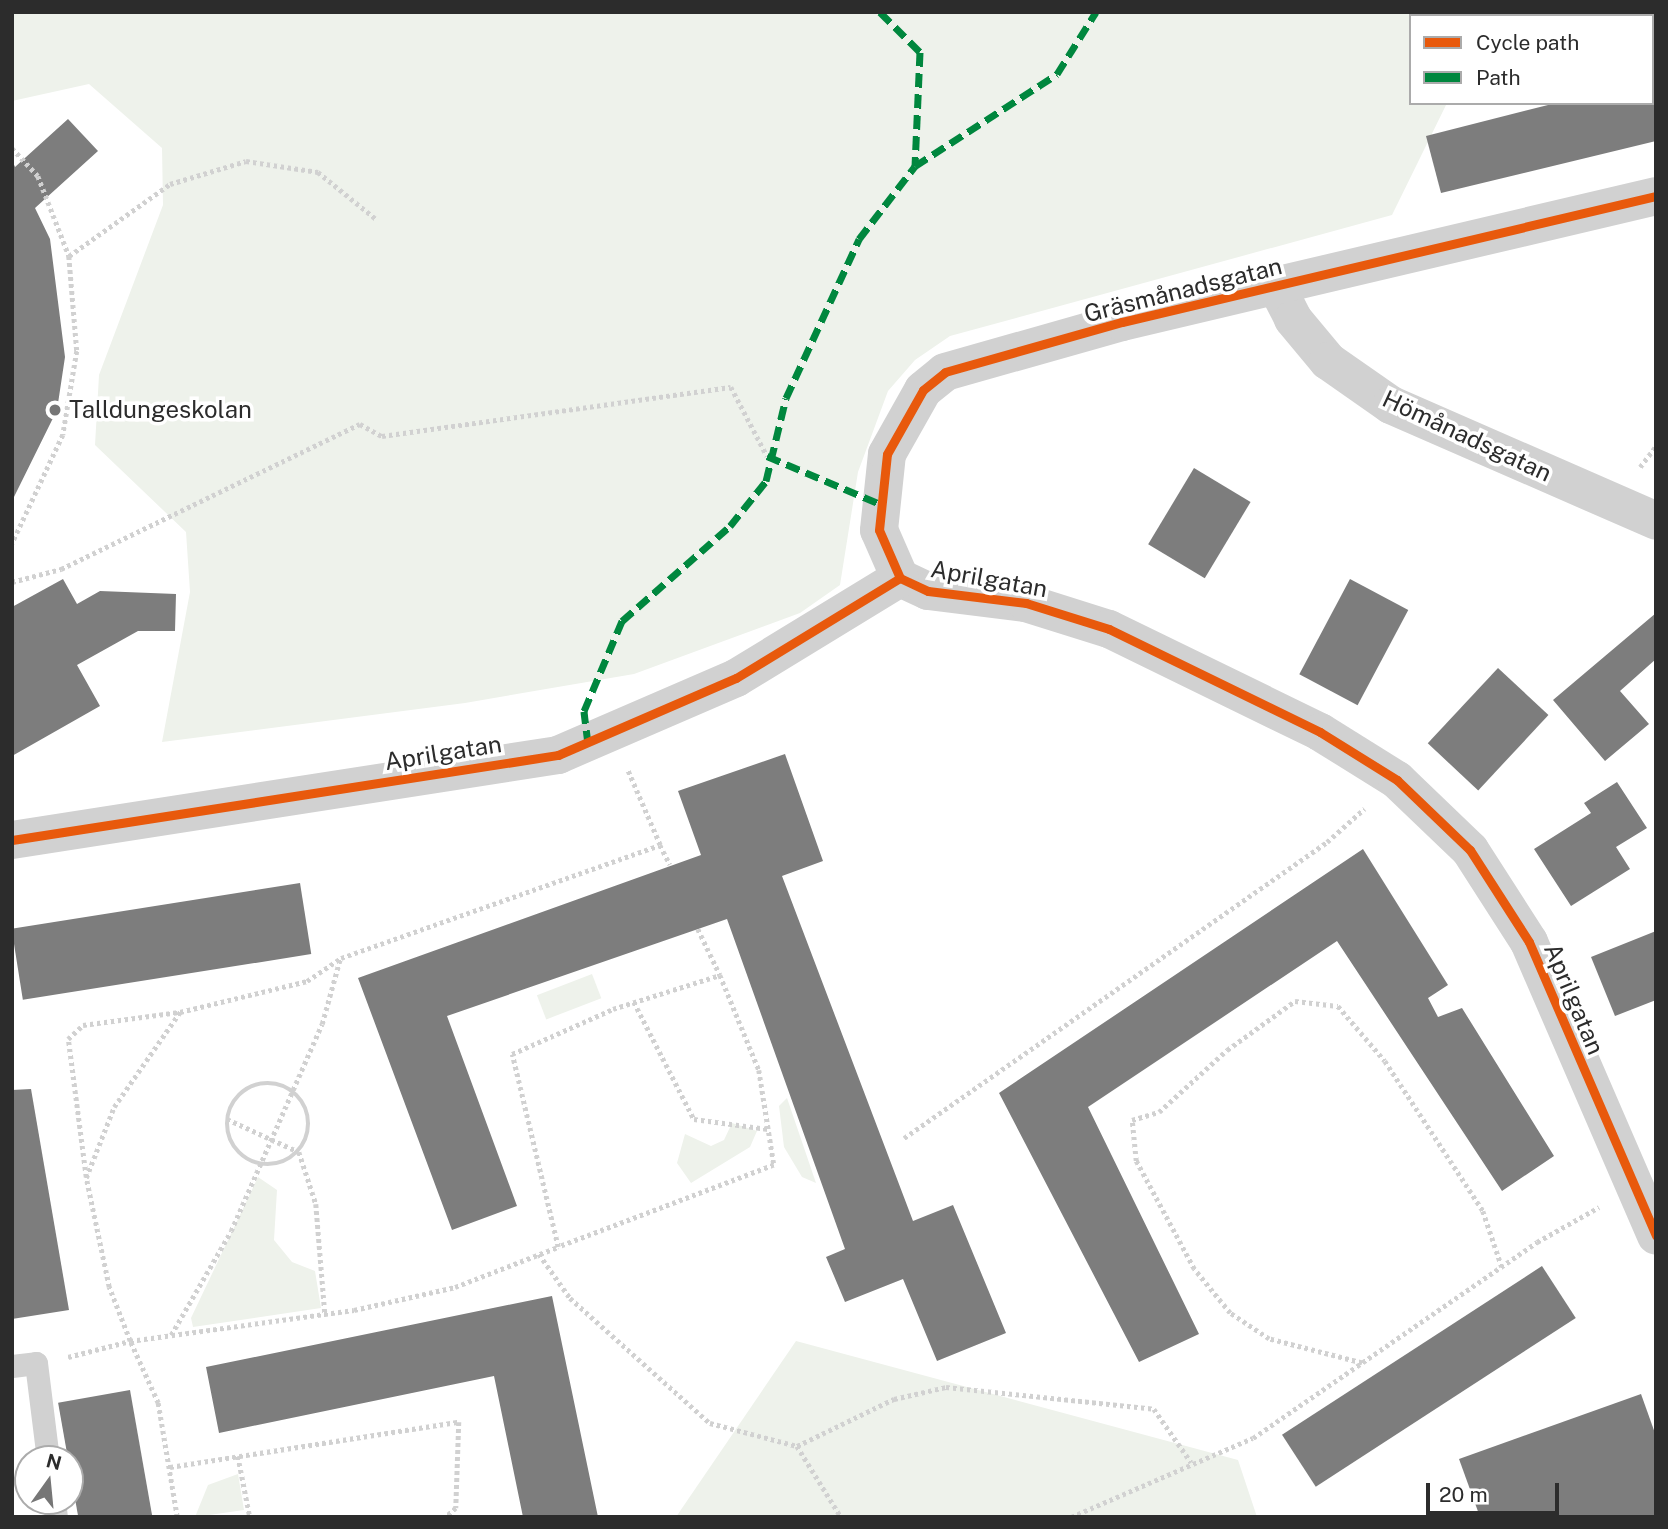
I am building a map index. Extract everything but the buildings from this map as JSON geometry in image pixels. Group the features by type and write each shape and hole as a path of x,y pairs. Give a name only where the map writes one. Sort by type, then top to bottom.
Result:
{"street":[{"name":"Gräsmånadsgatan","path":"900,578 879,530 887,454 923,390 945,372 1277,287 1656,196"},
{"name":"Hömånadsgatan","path":"1277,287 1293,319 1328,361 1391,405 1656,521"},
{"name":"Aprilgatan","path":"12,841 558,755 612,736 736,678 900,578 928,591 1026,603 1100,625 1320,732 1397,780 1471,850 1529,942 1656,1236"}],"lane":[{"path":"12,1366 36,1363 46,1445"}],"path":[{"path":"12,148 38,176 69,256 77,351 72,408 12,544"},
{"path":"69,256 170,184 246,161 318,172 376,219"},
{"path":"12,582 61,569 360,424 382,436 731,387 767,456"},
{"path":"612,736 670,865"},
{"path":"904,1138 1327,842 1397,780"},
{"path":"177,1517 158,1403 108,1287 74,1117 68,1039 83,1025 180,1012 307,981 341,958 660,845"},
{"path":"36,1363 130,1341 325,1314 455,1287 774,1165 759,1070 698,929"},
{"path":"170,1336 232,1231 268,1138 322,1024 341,958"},
{"path":"558,1247 512,1054 634,1002 720,975"},
{"path":"1362,1363 1269,1339 1230,1313 1194,1269 1136,1161 1132,1119 1159,1112 1227,1050 1295,1001 1338,1006 1385,1062 1483,1210 1502,1267"},
{"path":"634,1002 694,1119 768,1129"},
{"path":"86,1178 114,1107 180,1012"},
{"path":"269,1082 291,1089 310,1122 299,1152 283,1163 257,1165 231,1142 227,1118 246,1089 269,1082"},
{"path":"227,1118 299,1152 316,1204 325,1314"},
{"path":"1071,1517 1191,1462 1253,1438 1502,1267 1633,1188"},
{"path":"539,1254 570,1298 710,1423 797,1446 894,1398 946,1387 1154,1409 1191,1462"},
{"path":"170,1467 459,1422 456,1508 446,1517"},
{"path":"797,1446 841,1517"},
{"path":"238,1456 250,1517"}],"shaded area":[{"path":"12,12 1656,12 1656,23 1654,14 1409,14 1409,105 1446,105 1392,215 950,336 915,360 888,391 858,472 840,585 800,613 634,674 465,703 162,742 190,592 186,532 95,445 99,375 163,205 162,148 89,84 12,101"},
{"path":"592,974 601,998 546,1019 537,995"},
{"path":"787,1098 816,1183 802,1177 784,1147 779,1106"},
{"path":"732,1123 757,1131 750,1147 691,1183 677,1163 685,1134 711,1146 724,1140"},
{"path":"258,1177 277,1190 274,1240 292,1262 315,1271 321,1308 193,1327 191,1318"},
{"path":"796,1341 1238,1460 1257,1517 676,1517"},
{"path":"238,1474 244,1510 195,1517 208,1485"}],"marked path":[{"path":"880,12 920,52 915,166"},
{"path":"588,744 584,711 622,621 730,526 766,481 786,398 859,239 915,166 1057,74 1096,12"},
{"path":"767,456 880,504"}],"cycle path":[{"path":"900,578 879,530 887,454 923,390 945,372 1122,322 1656,196"},
{"path":"900,578 928,591 1026,603 1109,629 1320,732 1397,780 1470,850 1529,942 1656,1236"},
{"path":"12,840 558,755 736,678 900,578"}],"place":[{"name":"Talldungeskolan","path":"55,410"}]}
